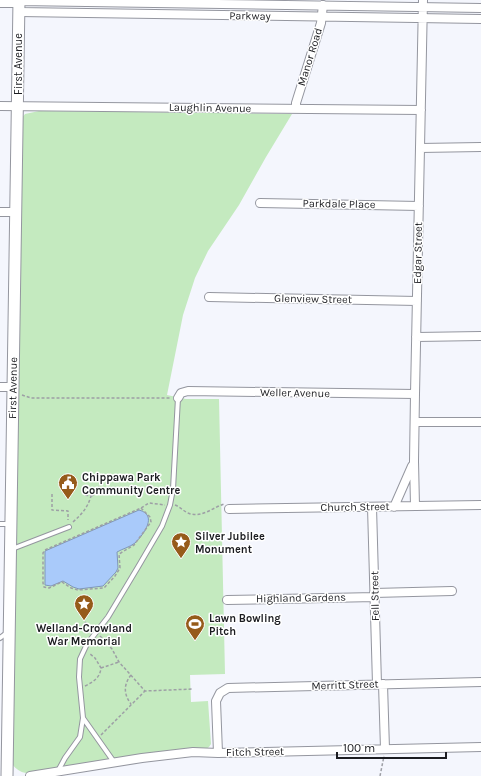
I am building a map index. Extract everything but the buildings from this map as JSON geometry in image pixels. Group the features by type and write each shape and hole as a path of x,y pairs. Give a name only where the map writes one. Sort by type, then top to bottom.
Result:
{"street":[{"name":"Parkway","path":"19,4 118,2 208,2 323,5 423,3 481,8"},
{"path":"118,2 118,14"},
{"path":"208,2 208,15"},
{"name":"Parkway","path":"0,3 118,14 481,19"},
{"name":"Edgar Street","path":"415,506 414,461 416,301 423,3"},
{"name":"First Avenue","path":"7,776 11,550 5,524 13,391 19,4"},
{"name":"Manor Road","path":"296,110 296,103 323,17 323,5"},
{"name":"Laughlin Avenue","path":"0,106 421,110"},
{"path":"420,148 481,147"},
{"name":"Parkdale Place","path":"260,203 419,206"},
{"path":"0,212 16,212"},
{"name":"Glenview Street","path":"209,297 416,301"},
{"path":"416,337 481,336"},
{"path":"0,387 13,391"},
{"name":"Weller Avenue","path":"178,398 181,394 188,391 415,394"},
{"path":"415,422 481,422"},
{"path":"394,507 414,461"},
{"name":"Church Street","path":"228,506 394,507 481,505"},
{"name":"Fell Street","path":"372,507 374,595 385,749"},
{"name":"Highland Gardens","path":"227,600 452,591"},
{"name":"Merritt Street","path":"218,753 216,701 220,693 228,688 481,682"},
{"name":"Fitch Street","path":"30,776 193,752 218,753 481,747"}],"lane":[{"path":"58,772 65,758 80,737 83,718 79,688 80,659 86,644 108,617 162,526 170,505 173,489 178,398"},
{"path":"11,550 69,527"},
{"path":"0,638 10,631"},
{"path":"83,718 114,763"}],"path":[{"path":"13,391 31,398 178,398"},
{"path":"84,496 94,495 108,473"},
{"path":"52,494 52,510 68,511 68,520"},
{"path":"73,522 80,516 89,504 91,496"},
{"path":"140,508 150,517 151,522 134,545 118,554 120,568 104,588 78,590 71,588 62,582 49,588 44,587 43,576 45,550 149,503 177,505 186,512 197,515 203,514 223,504 228,506"},
{"path":"85,622 112,649 120,662 145,691"},
{"path":"79,688 94,682 101,673 101,668 95,658 84,650"},
{"path":"101,668 120,662"},
{"path":"131,675 125,688 126,697 131,704"},
{"path":"98,738 145,691 193,689"},
{"path":"380,776 385,749"}],"green space":[{"path":"39,111 292,114 239,205 208,251 195,278 183,315 167,395 186,399 219,399 225,674 190,675 191,702 208,701 211,744 206,749 88,763 26,773 18,770 12,764 22,118 25,114"}],"water":[{"path":"139,510 145,512 148,516 148,525 135,543 117,552 118,568 103,586 79,589 63,581 51,586 45,585 45,551"}],"place":[{"name":"Chippawa Park Community Centre","path":"68,500"},
{"name":"Silver Jubilee Monument","path":"181,559"},
{"name":"Welland-Crowland War Memorial","path":"84,621"},
{"name":"Lawn Bowling Pitch","path":"195,641"}]}
